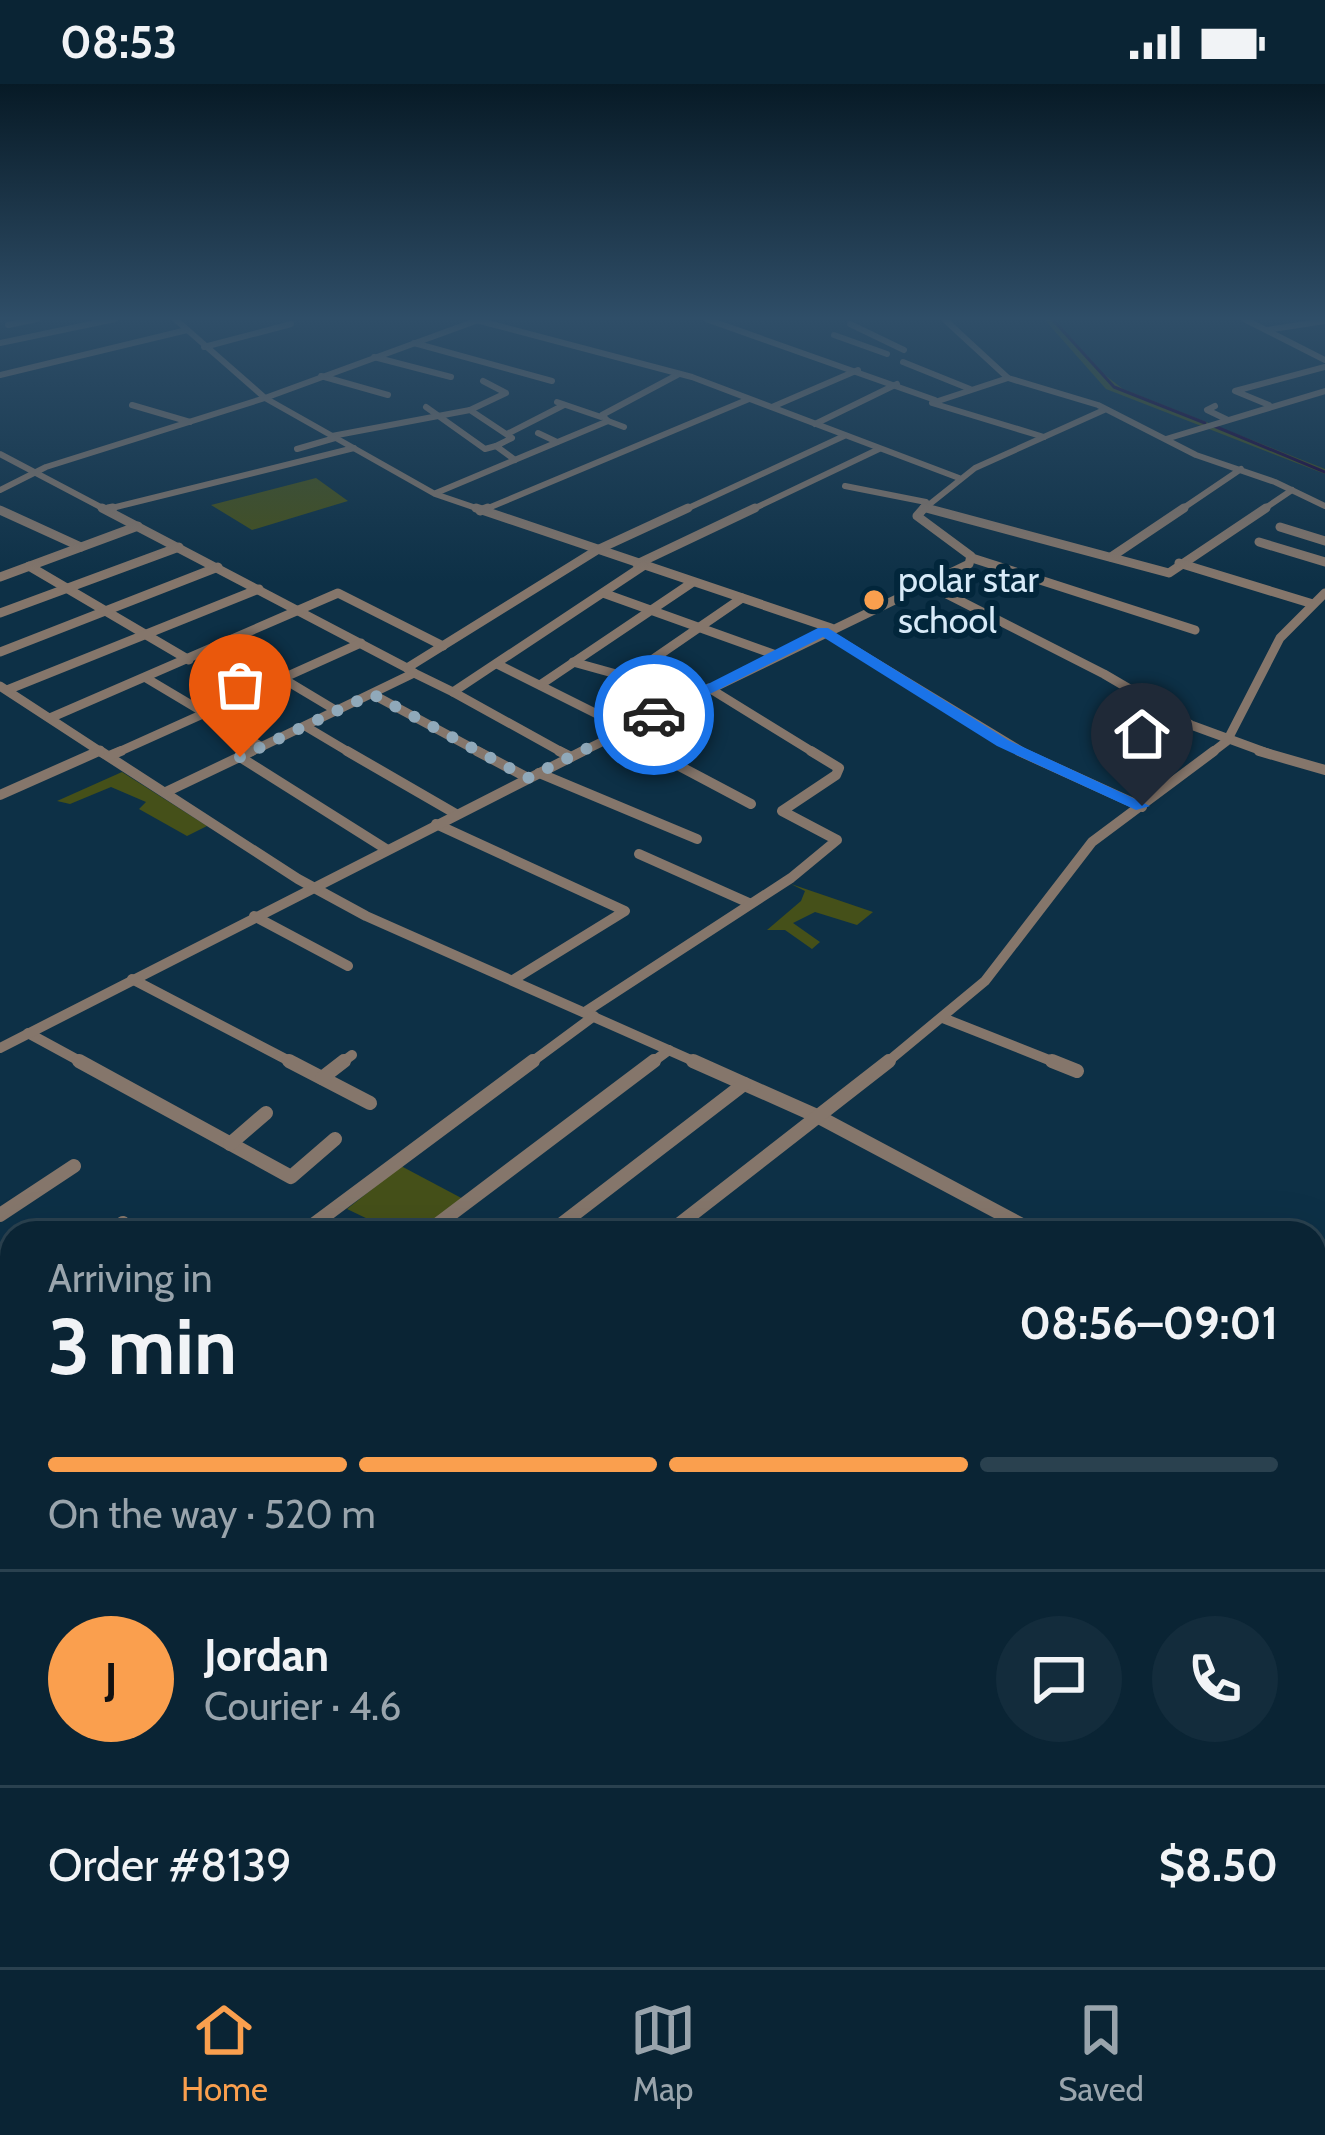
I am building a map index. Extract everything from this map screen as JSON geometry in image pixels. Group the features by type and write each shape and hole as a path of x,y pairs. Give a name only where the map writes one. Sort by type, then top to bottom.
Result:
{"street":[{"path":"138,407 190,422"},
{"path":"0,490 33,473 237,407"},
{"path":"281,407 435,494 827,630 1003,743 1142,806"},
{"path":"426,407 485,449 512,440 470,410"},
{"path":"297,448 476,407"},
{"path":"507,434 555,407"},
{"path":"569,407 624,427"},
{"path":"435,494 557,442 625,407"},
{"path":"480,511 729,407"},
{"path":"772,407 959,478"},
{"path":"814,424 849,407"},
{"path":"940,407 1046,437"},
{"path":"1095,407 1325,506"},
{"path":"1213,407 1207,410 1229,420"},
{"path":"1166,440 1265,407"},
{"path":"1104,410 959,478 925,505 920,520 972,559 1195,630"},
{"path":"538,433 557,442"},
{"path":"166,792 372,694 597,550 844,436"},
{"path":"496,446 515,460"},
{"path":"107,509 354,448"},
{"path":"453,692 640,565 880,449"},
{"path":"0,454 571,757"},
{"path":"1111,557 1241,469"},
{"path":"845,485 1169,573 1292,490"},
{"path":"0,510 81,548"},
{"path":"0,577 138,526"},
{"path":"1280,527 1325,541"},
{"path":"1259,542 1325,562"},
{"path":"0,613 179,547"},
{"path":"0,1048 311,886 972,559"},
{"path":"1179,563 1313,604"},
{"path":"29,566 189,660"},
{"path":"0,652 218,567"},
{"path":"540,685 692,582"},
{"path":"925,583 1227,741 1325,770"},
{"path":"4,688 259,589"},
{"path":"50,718 338,593 442,646"},
{"path":"603,593 776,655"},
{"path":"683,1221 943,1018 1007,956 1093,842 1227,741 1280,638 1325,593"},
{"path":"573,662 618,679 627,677 742,598"},
{"path":"225,644 338,711"},
{"path":"0,795 361,644"},
{"path":"497,664 751,804"},
{"path":"146,678 262,747"},
{"path":"4,688 311,886 366,916 819,1117 1014,1221"},
{"path":"318,1221 590,1014 835,845 833,836 782,811 836,775 839,768 709,688"},
{"path":"372,694 534,776 697,839"},
{"path":"305,726 456,814"},
{"path":"240,757 386,849"},
{"path":"436,824 626,911 513,980"},
{"path":"639,854 748,903"},
{"path":"254,916 348,966"},
{"path":"132,980 370,1103"},
{"path":"943,1018 1077,1071"},
{"path":"28,1033 291,1177 335,1139"},
{"path":"443,1221 669,1050"},
{"path":"322,1078 352,1055"},
{"path":"566,1221 744,1084"},
{"path":"230,1144 266,1113"},
{"path":"0,1215 74,1166"}],"green space":[{"path":"1152,407 1168,407 1325,469 1325,474"},
{"path":"316,478 348,501 252,530 211,505"},
{"path":"122,772 207,826 187,836 139,809 146,802 111,787 70,804 57,801"},
{"path":"791,884 873,912 857,925 815,912 793,923 820,942 812,949 785,930 767,930 801,901 805,891"},
{"path":"401,1166 467,1201 444,1221 372,1221 347,1209"}],"waterway":[{"path":"1164,407 1205,423"},
{"path":"1214,426 1325,472"}],"way so far":[{"path":"240,757 372,694 528,778 654,715"}],"place":[{"name":"polar star school","path":"874,600"}],"route":[{"path":"654,715 823,631 1003,743 1142,806"}]}
